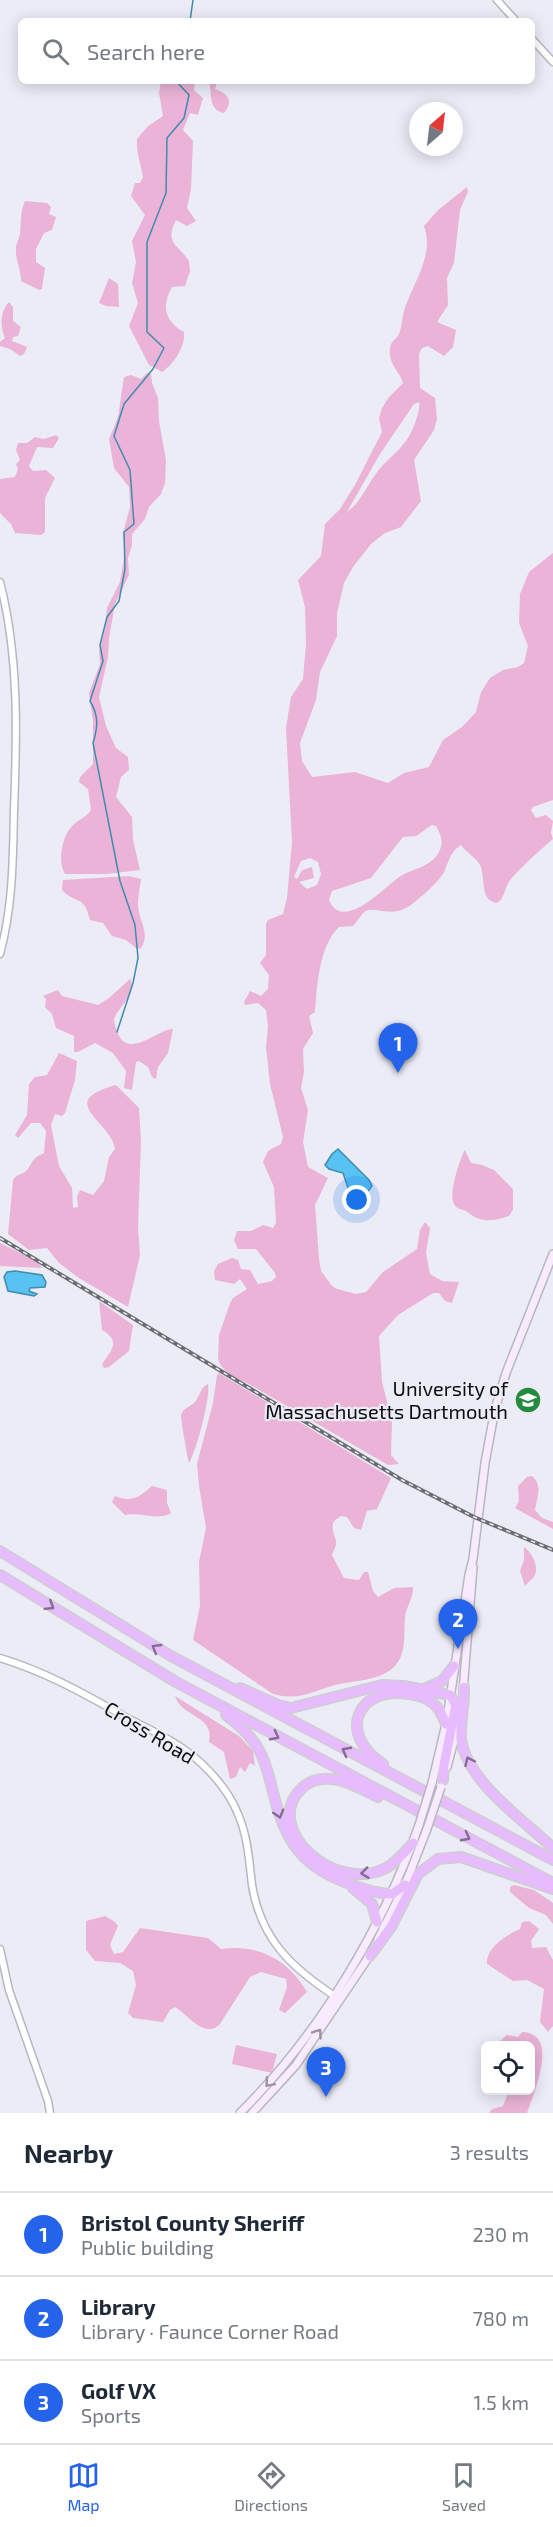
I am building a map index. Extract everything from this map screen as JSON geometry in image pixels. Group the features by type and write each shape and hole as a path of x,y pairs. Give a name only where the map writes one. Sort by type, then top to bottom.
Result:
{"highway":[{"path":"0,1551 189,1666 553,1860"},
{"path":"0,1575 108,1642 205,1698 553,1883"},
{"path":"189,1666 287,1707 302,1707 382,1685 423,1689 450,1695 456,1705 442,1784"},
{"path":"423,1689 442,1681 454,1666"},
{"path":"464,1687 465,1704 461,1736 471,1767 483,1783 553,1848"},
{"path":"416,1788 364,1749 357,1733 359,1713 374,1697 383,1693 399,1692 430,1700 438,1708 446,1724"},
{"path":"205,1698 243,1729 258,1748 266,1764 282,1822 299,1852 317,1869 344,1882 392,1894 405,1885"},
{"path":"413,1843 396,1861 378,1871 362,1874 339,1872 319,1863 301,1845 293,1826 291,1807 304,1786 317,1780 327,1779 345,1782 417,1811"},
{"path":"370,1956 391,1927 418,1874 438,1859 461,1857 553,1889"},
{"path":"344,1882 372,1904 377,1922"}],"main road":[{"path":"252,2113 288,2076 370,1956 405,1885 427,1829 457,1731 464,1687 467,1615 473,1559 495,1409 553,1254"},
{"path":"240,2113 282,2068 333,1996 392,1894 413,1843 432,1783 446,1724 454,1666 467,1615"}],"street":[{"path":"497,0 513,18"},
{"path":"535,42 553,62"},
{"path":"0,582 8,612 14,661 16,751 10,908 0,954"},
{"name":"Cross Road","path":"0,1658 56,1678 82,1692 184,1749 213,1775 228,1794 243,1825 248,1842 255,1900 270,1935 295,1968 340,2001"},
{"path":"0,1949 8,1986 48,2100 50,2113"}],"shaded area":[{"path":"160,84 195,84 194,90 203,98 198,115 190,113 183,130 193,141 191,189 187,208 196,221 187,226 176,220 171,234 174,243 189,261 190,271 185,286 172,287 166,307 169,318 184,332 184,337 178,355 162,372 149,365 129,326 138,303 132,283 136,262 132,241 145,215 131,196 135,183 140,183 143,177 137,139 148,126 163,116 159,93"},
{"path":"209,84 216,84 215,89 226,95 229,105 224,113 215,109"},
{"path":"467,187 468,192 460,210 454,263 447,278 448,305 437,322 456,330 453,347 444,356 428,346 422,348 419,354 420,388 435,398 437,419 434,430 414,460 421,501 401,527 385,533 371,544 344,583 337,613 337,636 320,672 316,700 300,743 302,761 312,777 355,772 388,783 404,773 429,767 443,740 462,727 476,712 481,692 490,678 503,670 518,667 524,663 528,646 519,623 520,594 529,572 553,553 553,800 533,807 531,810 536,818 546,815 553,821 551,833 553,839 511,879 497,903 487,897 478,862 461,845 452,854 442,876 417,900 401,910 364,912 353,926 339,927 332,935 323,955 315,1012 309,1016 313,1033 303,1049 304,1072 301,1088 308,1110 303,1142 308,1167 328,1178 315,1205 321,1271 337,1289 356,1294 366,1292 383,1272 417,1249 420,1230 425,1222 430,1228 426,1253 430,1274 442,1281 459,1282 452,1303 445,1301 439,1293 433,1293 398,1315 379,1336 382,1382 392,1421 391,1455 399,1464 388,1465 234,1377 223,1368 218,1360 219,1335 233,1298 247,1289 240,1279 234,1284 215,1280 214,1271 218,1264 232,1258 238,1260 241,1269 250,1270 258,1284 272,1281 276,1277 256,1249 238,1249 234,1240 237,1231 251,1231 263,1225 273,1228 276,1223 274,1187 263,1162 268,1151 281,1144 283,1137 270,1084 266,1047 268,1026 266,1010 258,1003 245,1005 244,1002 250,991 261,996 268,989 269,975 260,963 266,955 266,924 268,920 283,914 287,898 292,842 286,728 291,697 303,679 306,644 305,607 298,580 321,556 325,524 340,509 355,485 382,432 379,418 382,408 403,383 392,363 390,346 399,334 404,311 425,259 427,237 424,226 438,210","holes":["419,402 417,416 408,438 375,475 359,500 347,512 380,454 414,404","432,825 436,826 442,842 439,852 432,861 401,876 354,910 344,912 335,909 329,900 332,891 371,878 403,837 416,836","310,858 318,862 321,874 317,885 307,889 299,882 314,878 312,867 302,870 297,879 294,877 301,861"]},
{"path":"25,201 47,203 51,207 49,214 56,217 52,230 44,233 36,249 36,262 45,268 42,289 39,290 21,281 16,256 21,213"},
{"path":"109,278 118,284 119,307 99,303"},
{"path":"9,302 13,307 13,321 21,327 18,336 13,337 12,341 27,347 24,354 20,356 0,346 0,342 5,338 2,329 2,314"},
{"path":"147,373 151,374 158,398 159,421 166,460 165,483 161,494 149,507 145,519 132,534 132,545 128,558 129,575 115,604 108,657 99,697 106,726 116,748 128,757 129,770 121,777 116,797 132,817 133,840 140,870 107,874 65,874 61,856 66,835 73,825 91,810 88,789 79,782 80,777 93,764 93,721 89,693 100,664 99,650 105,629 107,608 120,582 125,552 123,533 130,507 129,487 114,468 109,439 118,417 124,377 131,375 141,379"},
{"path":"56,435 59,438 53,448 37,447 29,466 33,471 46,470 55,478 45,498 45,532 41,535 15,533 11,524 0,513 0,479 15,477 18,469 16,464 20,460 16,450 18,443 27,443 35,437 44,439"},
{"path":"129,876 141,879 138,904 145,937 141,948 137,949 126,940 112,936 103,923 90,920 85,906 62,890 63,880"},
{"path":"130,979 132,989 130,994 114,1019 118,1034 124,1041 131,1044 139,1043 173,1029 168,1053 158,1067 156,1079 152,1077 148,1067 139,1061 136,1062 132,1090 124,1088 126,1071 113,1053 95,1043 74,1052 74,1036 56,1028 52,1014 45,1007 46,999 43,996 58,990 62,996 98,1005"},
{"path":"59,1053 77,1061 75,1080 65,1113 62,1116 55,1114 51,1125 59,1166 72,1188 73,1208 78,1207 77,1197 80,1190 93,1195 104,1181 109,1157 115,1149 105,1130 91,1113 87,1105 89,1098 98,1091 116,1085 139,1108 141,1141 138,1227 140,1255 128,1307 79,1278 59,1263 47,1248 29,1250 8,1234 13,1180 26,1171 34,1159 44,1153 46,1131 40,1123 31,1123 18,1138 15,1135 27,1115 29,1084 35,1077 47,1075"},
{"path":"465,1150 471,1163 494,1170 513,1189 513,1209 509,1216 491,1220 481,1219 455,1206 452,1193"},
{"path":"0,1243 38,1262 42,1268 0,1266"},
{"path":"99,1301 133,1325 129,1351 109,1367 104,1368 102,1364 113,1342 102,1330"},
{"path":"219,1373 391,1478 377,1509 367,1511 361,1530 354,1528 347,1517 341,1516 334,1521 332,1527 336,1543 332,1555 344,1578 359,1580 364,1572 368,1572 373,1591 378,1597 394,1588 413,1587 405,1617 403,1649 393,1668 385,1673 305,1695 282,1696 273,1694 193,1640 200,1606 199,1562 206,1528 197,1464"},
{"path":"208,1384 202,1424 189,1463 181,1416 184,1410 198,1398 203,1387"},
{"path":"532,1476 538,1488 535,1510 542,1518 553,1522 553,1529 515,1508 519,1501 518,1486 527,1477"},
{"path":"152,1486 167,1490 167,1503 171,1513 160,1516 125,1515 112,1502 115,1496 126,1499 135,1498"},
{"path":"524,1547 532,1555 536,1567 534,1576 525,1586 520,1571 524,1560"},
{"path":"175,1696 239,1736 253,1751 255,1766 250,1763 245,1772 240,1767 236,1777 230,1779 224,1752 209,1742 210,1733 203,1721 184,1709"},
{"path":"514,1885 534,1890 553,1903 553,1924 546,1915 529,1908 510,1892 510,1887"},
{"path":"105,1916 118,1926 110,1945 114,1954 123,1952 140,1928 208,1938 221,1949 247,1949 271,1956 291,1971 307,1992 285,2013 279,2010 287,1987 286,1979 261,1972 250,1977 220,2024 214,2028 208,2029 196,2024 175,2007 170,2010 163,2022 133,2018 128,2013 136,1985 133,1971 120,1963 95,1961 86,1950 86,1921"},
{"path":"529,1921 539,1929 531,1941 532,1948 546,1947 553,1960 553,2026 548,2032 540,2022 544,1989 527,1980 513,1981 487,1964 494,1947 520,1929 522,1922"},
{"path":"522,2032 529,2033 540,2042 542,2062 535,2091 535,2041 500,2041 507,2035 518,2037"},
{"path":"236,2045 277,2054 272,2073 232,2064"},
{"path":"533,2095 527,2113 489,2113 492,2109 503,2106 507,2096"}],"water":[{"path":"338,1149 369,1180 372,1186 357,1198 351,1197 343,1173 329,1169 325,1165"},
{"path":"7,1272 42,1275 46,1282 45,1287 30,1288 29,1291 37,1294 34,1296 8,1291 4,1277"}],"waterway":[{"path":"190,18 193,0"},
{"path":"117,1032 133,983 138,958 135,925 120,881 93,743 97,722 90,701 103,661 100,645 107,617 119,601 125,569 124,532 134,524 130,470 114,436 124,404 153,369 164,348 147,332 147,242 166,193 167,138 184,118 189,95 179,84"}],"railway":[{"path":"0,1238 402,1480 474,1517 553,1550"}],"place":[{"name":"Bristol County Sheriff","path":"398,1073"},
{"name":"University of Massachusetts Dartmouth","path":"528,1400"},
{"name":"Library","path":"458,1649"},
{"name":"Golf VX","path":"326,2097"}]}
